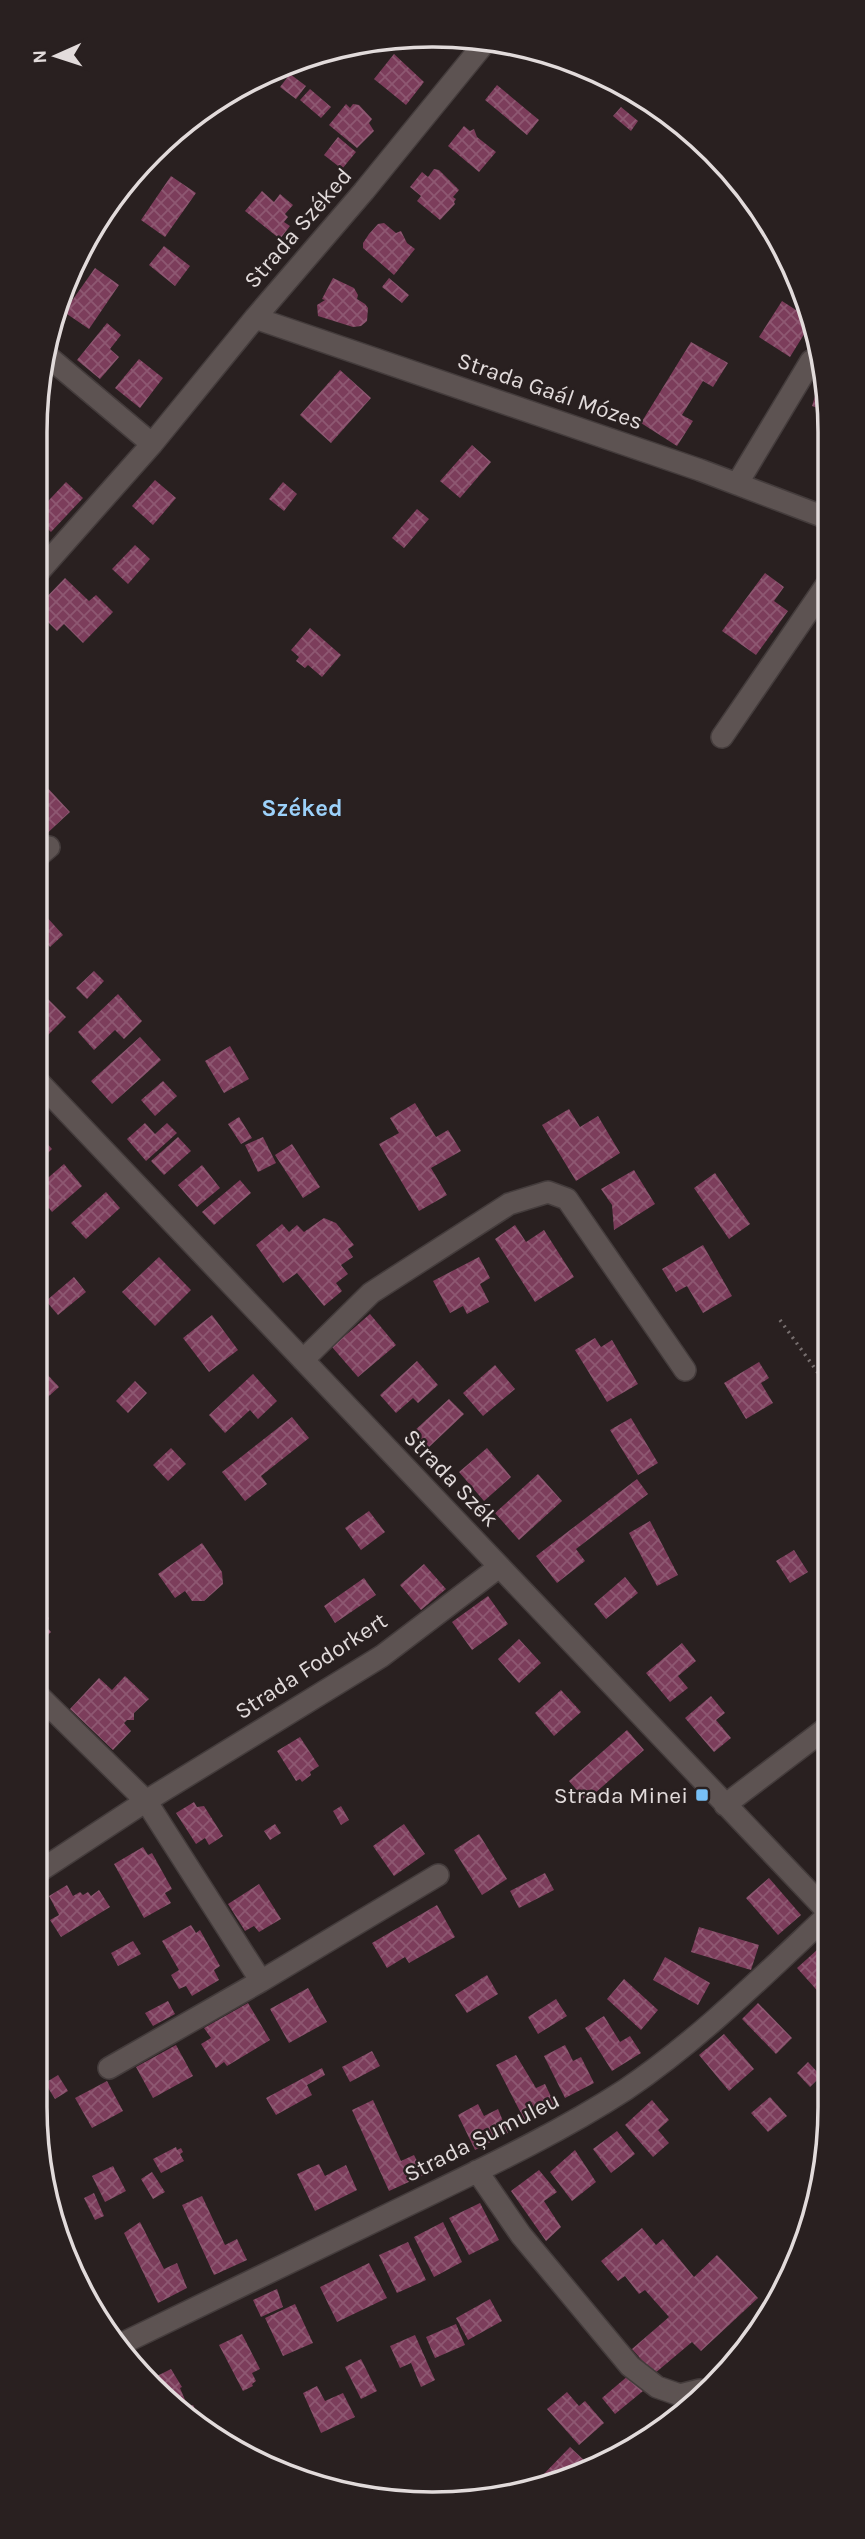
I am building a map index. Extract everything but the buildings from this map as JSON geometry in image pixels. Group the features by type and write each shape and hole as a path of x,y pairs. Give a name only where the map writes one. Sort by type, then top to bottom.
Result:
{"street":[{"name":"Strada Széked","path":"47,562 152,444 479,50"},
{"name":"Strada Gaál Mózes","path":"255,318 737,484 818,515"},
{"path":"737,484 811,361"},
{"path":"54,362 152,444"},
{"path":"722,737 818,597"},
{"name":"Strada Szék","path":"47,1090 818,1902"},
{"path":"303,1360 371,1293 509,1204 548,1192 567,1199 685,1370"},
{"name":"Strada Fodorkert","path":"47,1866 146,1801 382,1656 499,1567"},
{"path":"47,1704 146,1801 261,1981"},
{"path":"725,1805 818,1734"},
{"path":"109,2068 438,1875"},
{"name":"Strada Șumuleu","path":"127,2341 570,2123 625,2089 677,2051 818,1924"},
{"path":"477,2171 521,2235 630,2366 657,2387 680,2395 691,2392"}],"path":[{"path":"780,1320 818,1373"}],"place":[{"name":"Strada Minei","path":"702,1795"}],"district":[{"name":"Széked","path":"302,808"}]}
